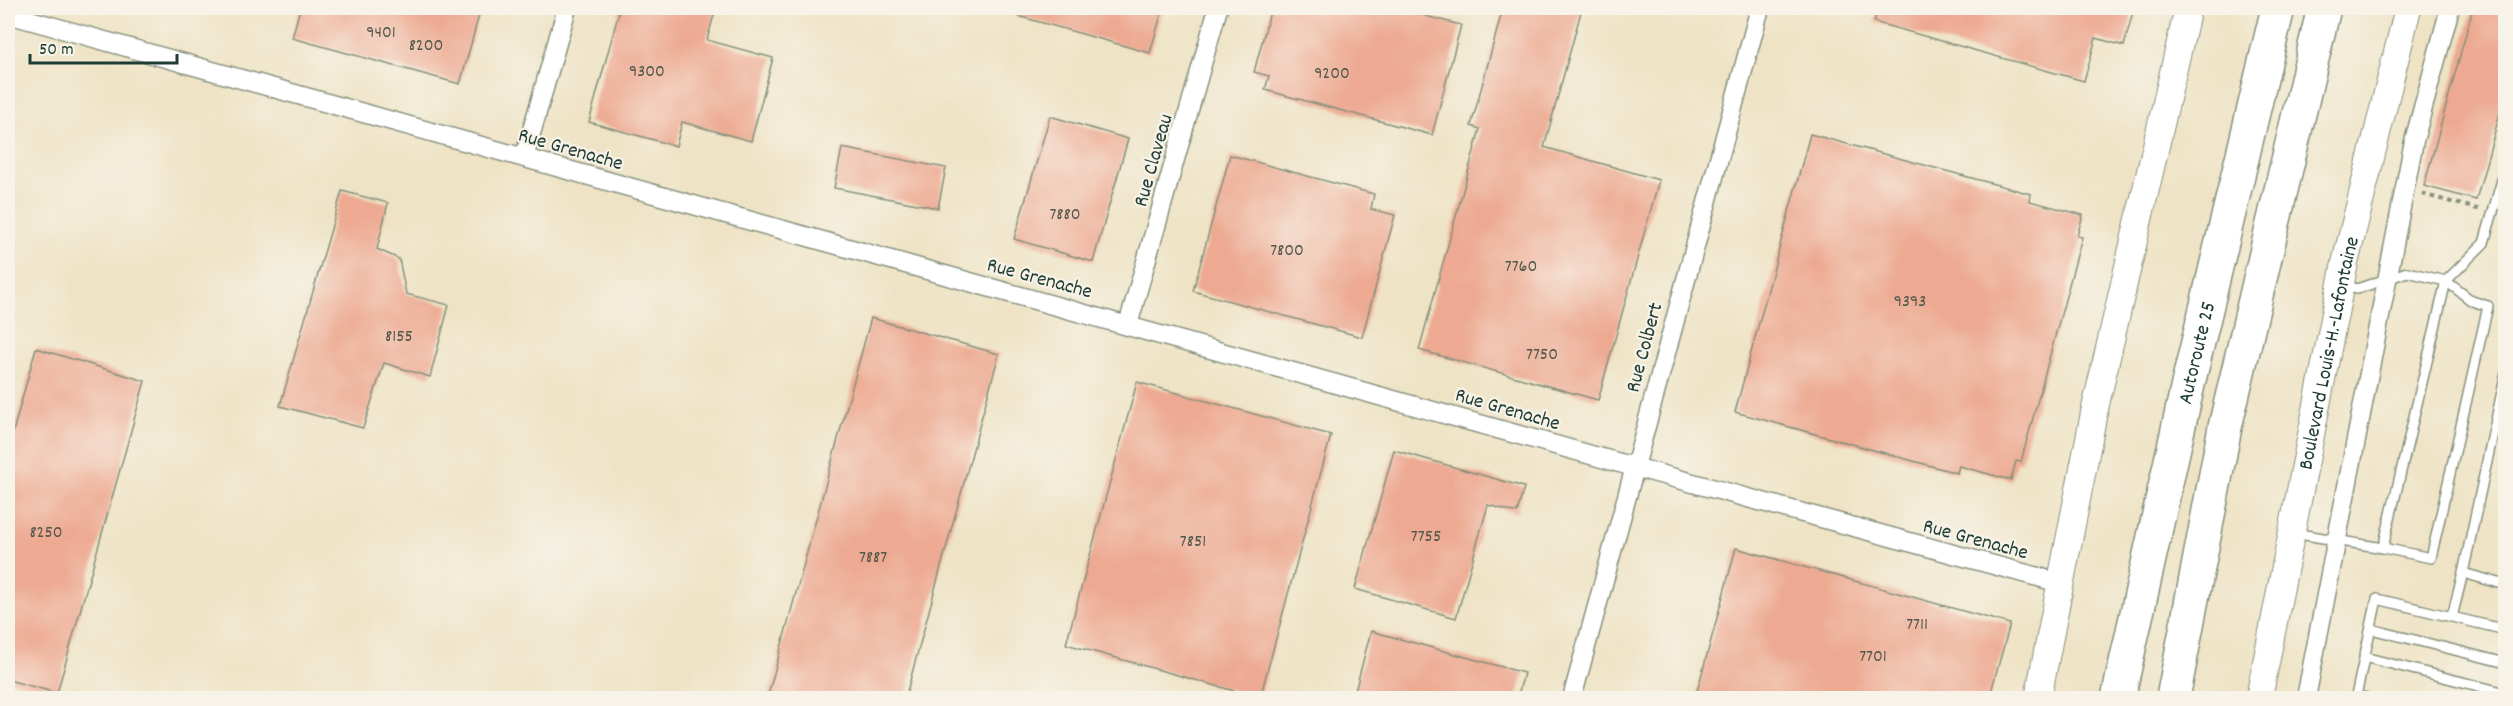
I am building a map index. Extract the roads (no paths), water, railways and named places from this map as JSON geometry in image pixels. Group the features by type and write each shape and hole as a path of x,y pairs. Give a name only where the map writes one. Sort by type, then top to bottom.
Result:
{"highway":[{"name":"Autoroute 25","path":"2118,699 2186,392 2278,8"},
{"path":"2173,699 2225,427 2324,8"}],"main road":[{"path":"2038,699 2116,314 2188,8"},
{"name":"Boulevard Louis-H.-Lafontaine","path":"2259,699 2340,284 2408,8"}],"street":[{"path":"524,158 567,8"},
{"name":"Rue Claveau","path":"1128,325 1218,8"},
{"name":"Rue Colbert","path":"1572,699 1760,8"},
{"name":"Boulevard Louis-H.-Lafontaine","path":"2306,699 2414,141 2450,8"},
{"name":"Rue Grenache","path":"8,14 1634,467 2060,583"}],"lane":[{"path":"2383,549 2445,281 2484,243 2505,166"},
{"path":"2291,532 2431,558 2488,306 2472,302 2445,281 2407,272 2357,289 2340,284"},
{"path":"2452,617 2505,373"},
{"path":"2463,573 2505,585"},
{"path":"2367,699 2356,696 2377,599 2505,630"},
{"path":"2371,629 2505,663"},
{"path":"2364,657 2505,693"}]}
